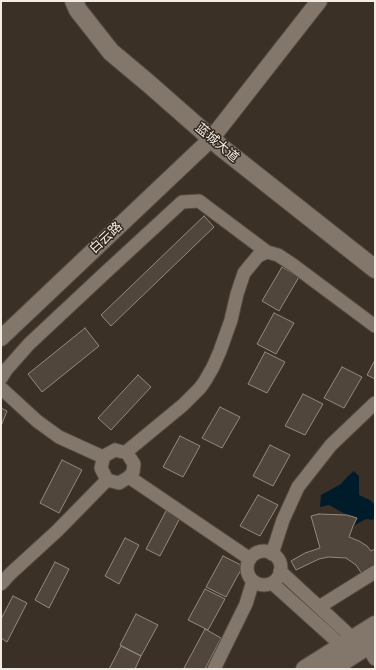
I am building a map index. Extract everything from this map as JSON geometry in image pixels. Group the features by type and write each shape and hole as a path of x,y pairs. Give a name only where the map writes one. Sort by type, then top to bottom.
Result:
{"main road":[{"name":"蓝城大道","path":"74,1 78,10 111,52 211,139 375,269"},
{"path":"331,669 361,648 375,625"},
{"path":"305,669 361,648"}],"street":[{"name":"白云路","path":"1,338 211,139 319,1"},
{"path":"1,378 6,370 29,344 182,202 199,201 267,252 278,255 293,265 375,326"},
{"path":"126,452 183,405 205,381 220,351 231,320 244,273 258,256 267,252"},
{"path":"1,388 37,421 59,437 103,457"},
{"path":"272,554 283,520 298,487 331,445 375,403"},
{"path":"115,450 126,452 134,464 133,472 129,477 119,483 107,480 101,468 103,457 115,450"},
{"path":"129,477 250,559"},
{"path":"1,584 107,480"},
{"path":"262,552 272,554 279,561 279,576 272,583 262,585 257,584 250,578 247,568 250,559 253,555 262,552"},
{"path":"280,571 346,631 361,648"},
{"path":"319,607 375,572"},
{"path":"214,669 246,604 253,581"},
{"path":"272,583 332,637 361,648"}],"water":[{"path":"354,471 359,476 359,495 370,500 375,505 375,516 373,520 366,519 353,526 357,518 347,515 329,505 320,507 321,495 341,484"}],"building":[{"path":"204,216 214,227 111,326 101,315"},
{"path":"282,267 299,277 279,311 262,301"},
{"path":"274,313 294,323 276,354 257,344"},
{"path":"85,328 99,346 42,392 28,374"},
{"path":"265,352 285,362 267,393 248,384"},
{"path":"375,360 375,379 367,375"},
{"path":"342,367 362,377 344,408 324,398"},
{"path":"138,375 151,387 111,430 98,418"},
{"path":"303,394 323,404 305,435 285,426"},
{"path":"220,407 240,417 222,448 202,438"},
{"path":"1,408 7,411 1,426"},
{"path":"180,436 200,446 183,477 163,467"},
{"path":"270,445 290,455 273,486 253,476"},
{"path":"62,460 82,470 59,513 40,503"},
{"path":"258,495 278,505 260,536 240,526"},
{"path":"166,511 180,518 160,556 146,549"},
{"path":"319,514 347,515 357,518 349,537 367,546 371,551 375,549 375,566 362,574 356,565 346,558 328,557 319,559 296,570 291,561 305,553 320,548 311,516"},
{"path":"125,538 139,545 119,584 105,576"},
{"path":"223,556 243,566 226,597 206,587"},
{"path":"55,562 69,569 49,608 35,600"},
{"path":"205,589 225,599 208,630 188,620"},
{"path":"13,596 27,603 7,642 1,638 1,619"},
{"path":"136,614 158,625 141,656 120,645"},
{"path":"205,629 221,638 205,669 184,668"},
{"path":"121,646 141,656 135,669 109,669"}]}
